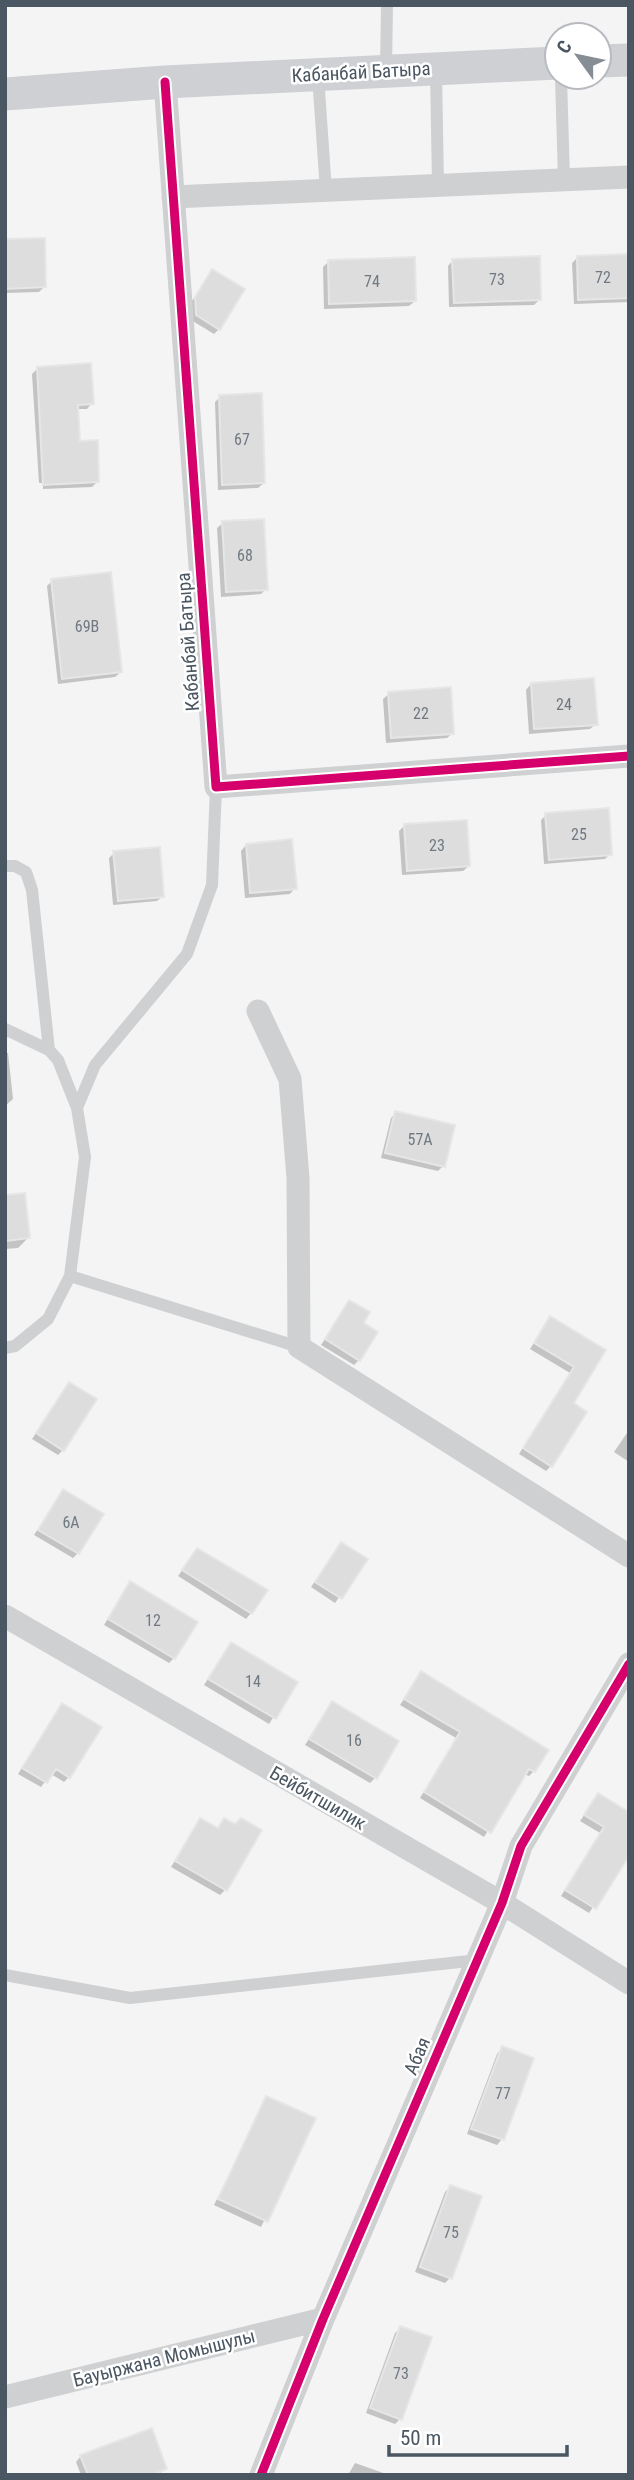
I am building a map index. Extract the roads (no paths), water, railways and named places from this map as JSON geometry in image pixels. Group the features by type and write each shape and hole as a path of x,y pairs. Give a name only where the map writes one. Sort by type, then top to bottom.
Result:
{"main road":[{"name":"Кабанбай Батыра","path":"5,94 165,82 543,64"}],"street":[{"name":"Кабанбай Батыра","path":"165,82 216,788"},
{"path":"173,197 629,177"},
{"path":"216,788 629,756"},
{"path":"257,1010 290,1079 298,1178 299,1347 629,1556"},
{"name":"Бейбитшилик","path":"5,1616 502,1903 629,1983"},
{"name":"Абая","path":"261,2475 323,2319 502,1903 521,1846 629,1664"},
{"name":"Бауыржана Момышулы","path":"5,2397 323,2319"}],"lane":[{"path":"386,71 387,5"},
{"path":"436,69 438,186"},
{"path":"318,74 326,191"},
{"path":"561,91 564,180"},
{"path":"77,1108 95,1065 187,954 212,885 216,788"},
{"path":"5,866 15,866 26,872 32,890 49,1050"},
{"path":"5,1029 49,1050 58,1060 77,1108 85,1157 70,1276 48,1319 15,1346 5,1348"},
{"path":"70,1276 299,1347"},
{"path":"5,1975 131,1998 478,1960"}]}
